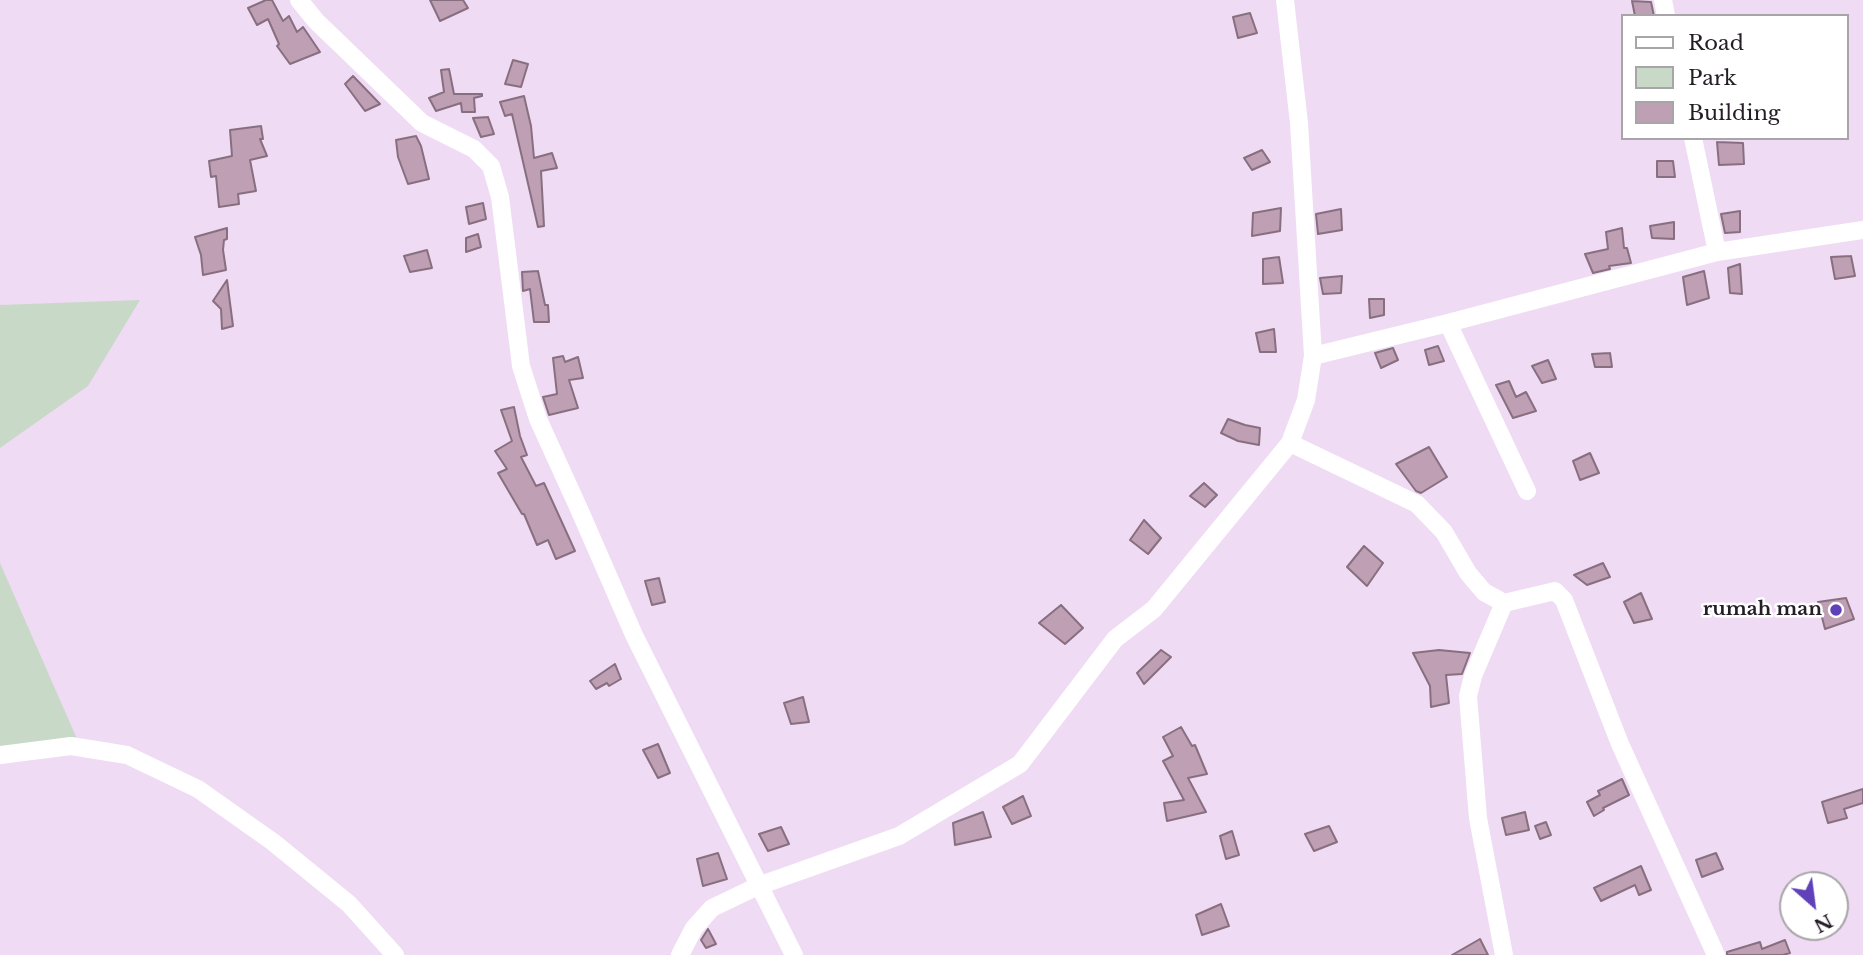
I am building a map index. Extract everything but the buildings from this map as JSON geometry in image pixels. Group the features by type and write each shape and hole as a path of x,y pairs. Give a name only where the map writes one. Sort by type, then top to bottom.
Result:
{"street":[{"path":"299,0 316,21 422,123 474,149 491,166 500,197 521,366 538,419 634,635 794,955"},
{"path":"680,955 694,928 712,908 758,886 899,836 1020,764 1115,639 1154,609 1290,443 1306,400 1313,356 1299,123 1285,0"},
{"path":"1693,140 1717,252"},
{"path":"1313,356 1717,252 1863,230"},
{"path":"1448,323 1527,491"},
{"path":"1290,443 1417,504 1444,533 1468,573 1484,592 1504,603 1555,592 1564,600 1620,744 1716,955"},
{"path":"1504,603 1473,676 1468,696 1478,818 1504,955"},
{"path":"0,755 71,746 127,755 198,789 273,842 349,904 395,955"}],"green space":[{"path":"140,300 88,386 0,448 0,305"},
{"path":"0,563 81,748 0,749"}],"place":[{"name":"rumah man","path":"1836,610"}]}
